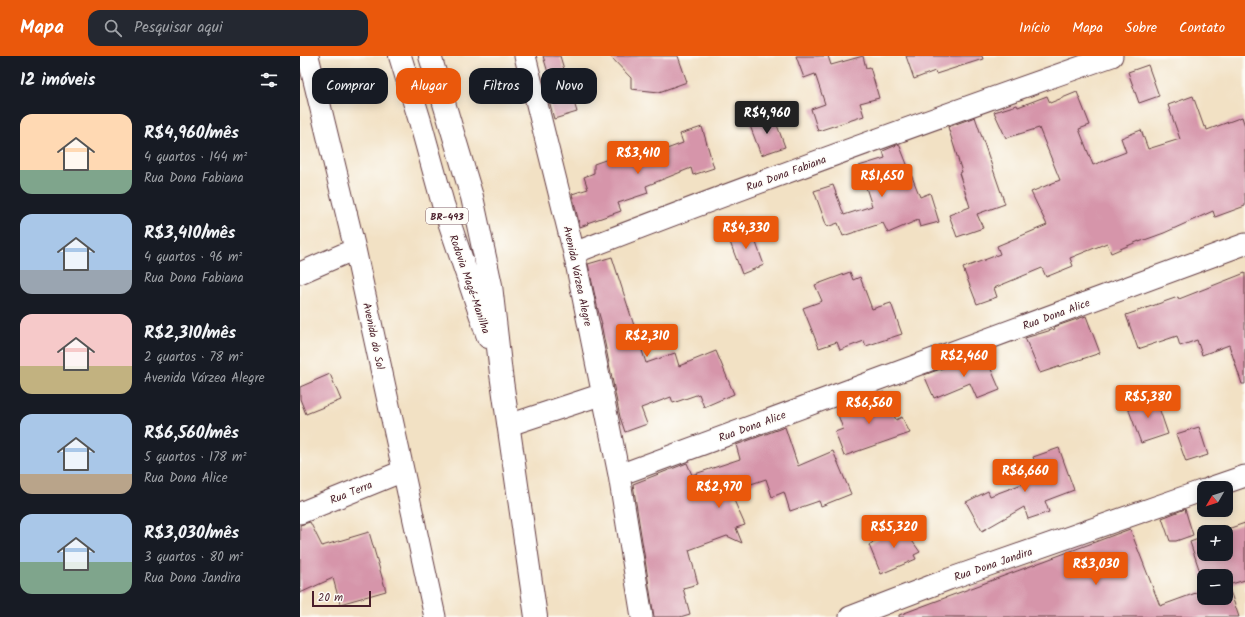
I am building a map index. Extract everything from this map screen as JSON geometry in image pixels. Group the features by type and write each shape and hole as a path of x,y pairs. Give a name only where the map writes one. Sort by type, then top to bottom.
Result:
{"highway":[{"name":"Rodovia Magé-Manilha","path":"400,56 471,290 501,374"},
{"name":"Rodovia Magé-Manilha","path":"430,56 472,197 491,285 501,374 536,617"}],"street":[{"name":"Avenida do Sol","path":"308,56 355,249 435,617"},
{"name":"Avenida Várzea Alegre","path":"525,56 574,253 619,475 642,617"},
{"name":"Rua Dona Fabiana","path":"574,253 706,202 867,143 1112,56"},
{"name":"Rua Dona Alice","path":"619,475 1245,244"},
{"path":"300,274 355,249"},
{"path":"509,425 602,394"},
{"name":"Rua Terra","path":"300,513 403,471"},
{"path":"1230,481 1245,476"},
{"name":"Rua Dona Jandira","path":"850,617 949,579 1197,492"}],"building":[{"path":"543,56 560,56 564,68 547,68"},
{"path":"610,56 678,56 687,82 659,92 631,89 631,78"},
{"path":"796,56 828,56 831,65 863,56 866,68 870,67 879,98 860,103 864,116 818,131 811,109 825,104 815,74 804,78"},
{"path":"906,56 982,56 983,59 936,74 935,71 914,79"},
{"path":"1148,65 1159,96 1139,103 1128,72"},
{"path":"1077,92 1090,125 1079,129 1093,165 1126,152 1121,138 1141,130 1148,149 1180,139 1168,105 1193,96 1204,127 1206,126 1207,130 1242,117 1245,126 1245,206 1215,217 1213,211 1164,233 1139,241 1111,253 1107,243 1070,258 1073,266 1046,277 1042,268 994,288 997,297 977,304 963,268 1000,254 997,246 1047,225 1031,192 1060,180 1039,128 1006,138 994,112 1017,105 1018,107 1047,96 1050,103"},
{"path":"550,104 575,104 577,112 554,119"},
{"path":"773,114 785,147 761,155 749,123"},
{"path":"975,117 1005,204 977,214 983,228 957,237 949,215 970,207 959,173 962,172 948,127"},
{"path":"702,127 714,168 693,175 691,168 646,186 648,193 618,203 621,211 580,227 572,194 588,189 584,177 594,173 594,164 611,158 610,154 632,146 637,160 683,143 680,134"},
{"path":"899,144 920,197 930,193 939,222 920,227 918,220 888,233 883,223 843,236 838,223 827,227 814,191 833,185 844,215 872,206 859,166 885,158 883,151"},
{"path":"750,226 764,265 742,274 727,234"},
{"path":"612,257 646,363 675,353 679,366 716,351 734,394 704,407 699,394 673,403 671,397 641,408 647,424 625,432 620,417 602,324 588,264"},
{"path":"850,272 853,280 860,277 872,309 891,303 902,334 866,346 864,341 840,350 837,342 819,348 803,308 822,301 815,285"},
{"path":"1245,273 1245,384 1242,384 1229,345 1202,355 1197,340 1180,346 1177,336 1138,349 1126,315 1178,297 1179,299"},
{"path":"1086,316 1100,353 1040,373 1025,338 1055,329 1054,327"},
{"path":"984,353 1000,390 977,399 970,383 934,398 924,375"},
{"path":"330,374 341,400 306,414 300,399 300,387"},
{"path":"884,392 896,420 902,417 910,433 844,456 835,432 843,429 837,412 860,405 859,403"},
{"path":"1155,396 1168,434 1141,443 1127,405"},
{"path":"785,427 798,466 833,451 851,494 821,506 819,501 790,511 784,492 772,497 766,479 733,490 736,497 733,498 745,525 736,528 742,543 727,536 689,550 698,584 683,588 690,614 680,617 654,617 633,484 687,463 692,475 740,459 736,445"},
{"path":"1199,427 1208,455 1186,462 1176,434"},
{"path":"1059,448 1074,490 1045,501 1049,512 1028,519 1024,507 982,531 966,502 988,491 990,496 1041,477 1033,457"},
{"path":"1185,509 1193,535 1176,541 1170,541 1162,518"},
{"path":"310,522 322,546 369,532 386,591 340,604 333,578 300,593 300,525"},
{"path":"901,522 903,528 920,552 914,555 916,559 881,574 869,545"},
{"path":"1245,523 1245,580 1233,584 1233,569 1199,569 1190,542 1197,540 1197,561 1233,561 1233,527"},
{"path":"1130,529 1160,606 1197,593 1197,605 1233,605 1233,600 1239,617 899,617 899,615"}]}
